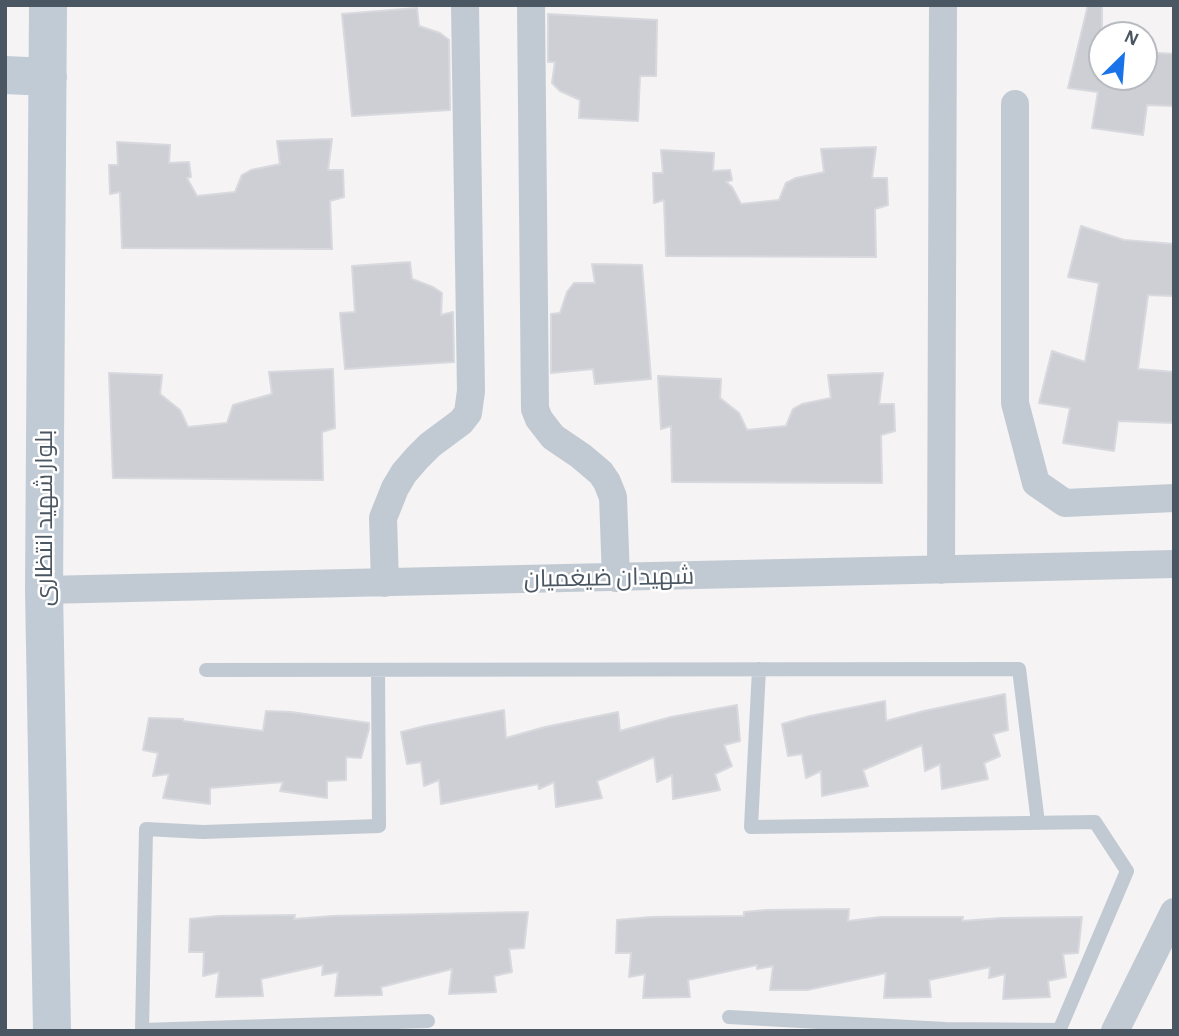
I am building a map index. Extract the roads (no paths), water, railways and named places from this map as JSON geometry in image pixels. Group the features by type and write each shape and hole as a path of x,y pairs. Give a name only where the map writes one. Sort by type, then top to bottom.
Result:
{"main road":[{"name":"بلوار شهید انتظاری","path":"48,5 44,590 52,1031"},
{"path":"5,75 48,77"}],"street":[{"path":"385,583 383,518 394,488 430,444 461,422 468,413 471,391 466,5"},
{"path":"531,5 535,409 553,438 581,456 601,473 607,482 612,497 616,578"},
{"path":"941,570 943,5"},
{"path":"1015,104 1015,403 1036,483 1065,503 1174,498"},
{"name":"شهیدان ضیغمیان","path":"44,590 1174,564"},
{"path":"1115,1031 1174,912"}],"lane":[{"path":"206,670 1019,669 1038,823"},
{"path":"378,670 379,826 203,832 146,829 142,1030 428,1021"},
{"path":"729,1017 945,1029 1059,1031 1127,871 1095,822 751,827 759,670"}]}
